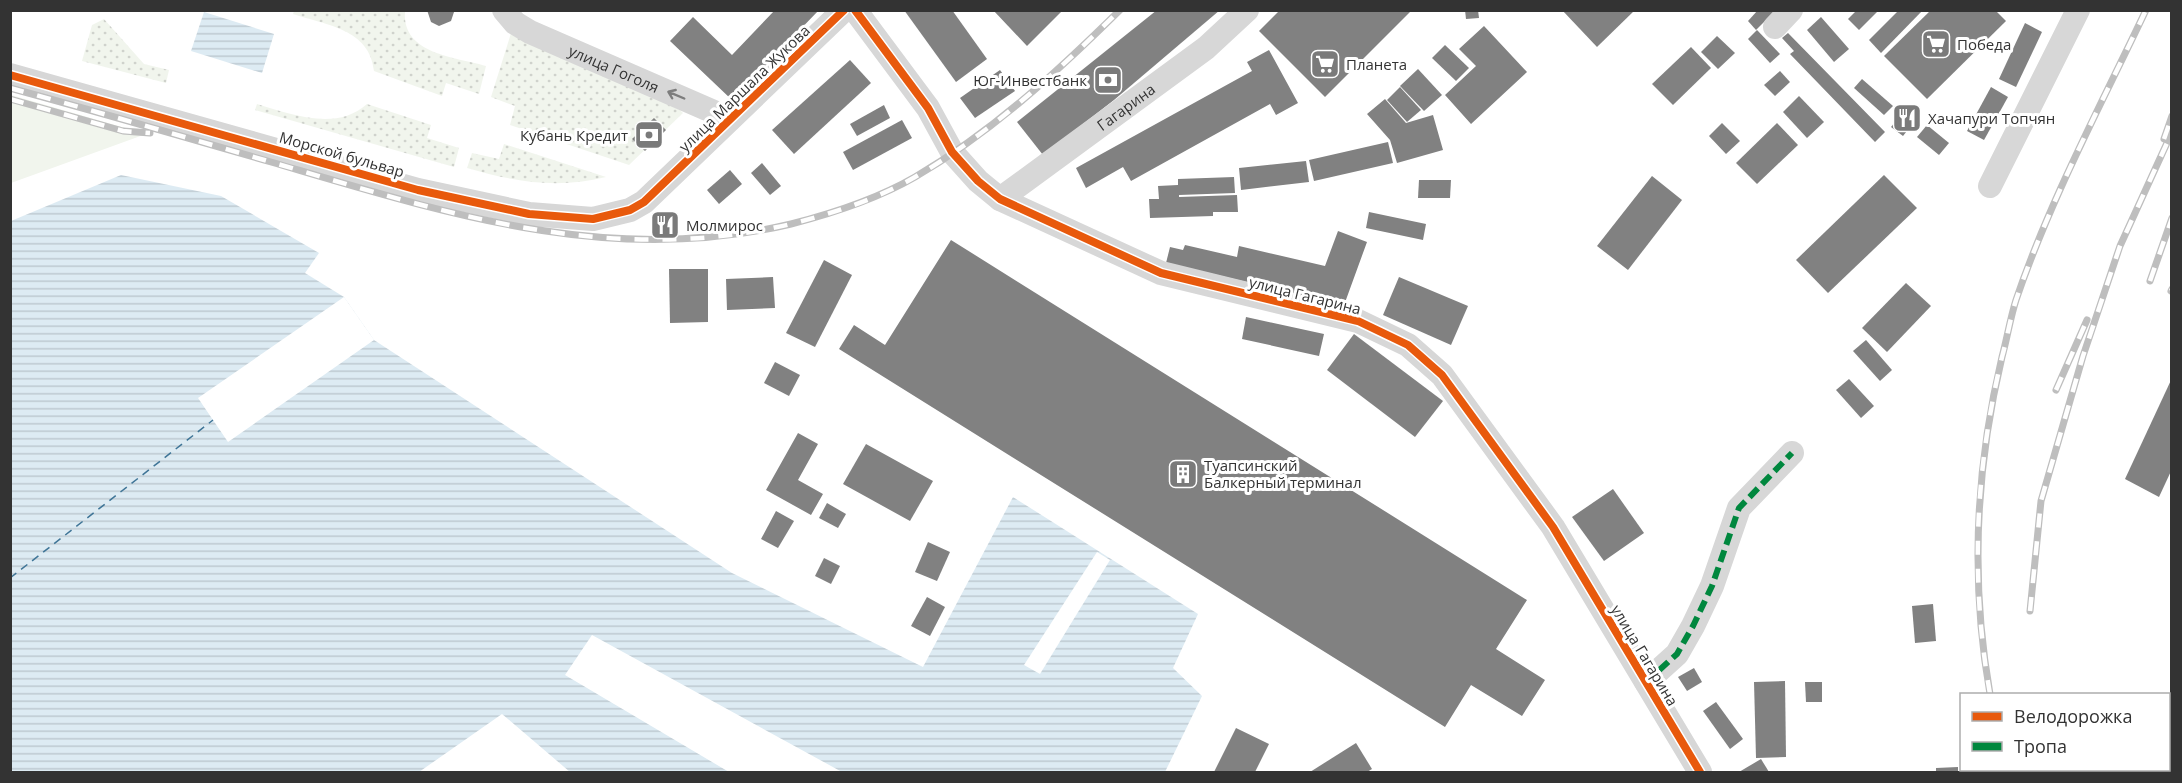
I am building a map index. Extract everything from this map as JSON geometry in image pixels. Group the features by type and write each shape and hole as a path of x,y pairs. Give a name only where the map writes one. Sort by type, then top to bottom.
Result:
{"street":[{"name":"улица Гоголя","path":"504,10 515,23 530,32 730,118"},
{"name":"улица Маршала Жукова","path":"662,185 844,10"},
{"name":"улица Гагарина","path":"855,10 928,108 952,152 978,181 1000,199 1161,273 1358,321 1408,345 1442,375 1553,527 1700,772"},
{"name":"Гагарина","path":"1000,199 1206,48 1247,10"},
{"path":"1990,186 2078,10"},
{"name":"Морской бульвар","path":"10,75 418,190 529,214 593,219 611,216 644,202 662,185"},
{"path":"1646,682 1677,654 1693,626 1712,586 1739,508 1792,453"}],"shaded area":[{"path":"294,11 405,12 406,26 412,37 421,45 446,56 486,66 479,94 446,83 442,96 374,71 371,57 355,37 332,26 293,14"},
{"path":"204,12 274,34 262,73 191,51"},
{"path":"104,19 144,64 169,70 166,83 82,61 92,25"},
{"path":"512,30 683,113 629,165 510,125 515,106 491,97"},
{"path":"11,95 146,134 11,183"},
{"path":"257,104 299,116 328,119 355,112 367,104 431,125 427,138 459,148 454,167 255,110"},
{"path":"504,144 606,177 570,183 536,182 502,177 467,168 472,153 499,159"},
{"path":"121,175 221,196 319,253 305,273 344,297 374,340 732,573 923,667 1013,497 1198,614 1173,668 1202,696 1165,772 11,772 11,221"}],"pier":[{"path":"344,297 374,340 228,442 198,398"},
{"path":"1097,552 1110,560 1040,674 1024,665"},
{"path":"592,635 842,772 729,772 565,675"},
{"path":"502,714 570,772 419,772"}],"building":[{"path":"427,10 454,10 454,12 451,21 439,26 431,22"},
{"path":"775,10 819,10 732,100 670,41 693,17 732,55"},
{"path":"904,10 952,10 987,59 956,82"},
{"path":"993,10 1063,10 1027,46"},
{"path":"1157,10 1220,10 1114,100 1043,155 1017,122"},
{"name":"Планета","path":"1280,10 1412,10 1325,97 1259,31"},
{"path":"1465,10 1478,10 1479,18 1466,19"},
{"path":"1562,10 1635,10 1597,47"},
{"path":"1758,10 1776,10 1756,30 1748,21"},
{"path":"1857,10 1879,10 1859,30 1848,19"},
{"path":"1899,10 1923,10 1881,53 1869,40"},
{"path":"1931,10 1995,10 2006,21 1927,99 1884,56"},
{"path":"1821,17 1849,49 1834,62 1807,30"},
{"path":"2025,23 2042,32 2016,87 1999,79"},
{"path":"1484,26 1527,72 1471,124 1445,95 1476,66 1459,49"},
{"path":"1757,30 1780,54 1770,63 1748,39"},
{"path":"1788,33 1885,132 1875,142 1790,54 1794,51 1782,38"},
{"path":"1717,36 1735,53 1718,69 1701,52"},
{"path":"1445,45 1469,68 1456,81 1432,58"},
{"path":"1691,47 1711,68 1673,105 1652,84"},
{"path":"1269,50 1298,103 1276,115 1270,104 1131,181 1123,167 1086,188 1076,168 1252,71 1247,62"},
{"path":"850,60 871,83 794,154 772,130"},
{"path":"1418,69 1442,95 1424,111 1400,86"},
{"path":"1000,70 1015,91 975,118 960,98"},
{"path":"1780,71 1790,82 1775,96 1764,85"},
{"path":"1862,79 1893,106 1884,115 1854,88"},
{"path":"1400,87 1421,110 1407,122 1387,100"},
{"path":"1991,87 2008,97 1984,140 1967,131"},
{"path":"1799,96 1824,122 1807,138 1783,112"},
{"path":"1385,99 1406,123 1433,115 1443,150 1397,163 1390,140 1367,114"},
{"path":"884,105 890,118 857,136 850,124"},
{"path":"1902,113 1914,122 1903,136 1891,127"},
{"name":"Кубань Кредит","path":"654,118 666,130 645,151 632,139"},
{"path":"902,120 912,138 853,170 843,152"},
{"path":"1722,123 1740,141 1726,154 1709,136"},
{"path":"1777,123 1798,145 1757,184 1736,163"},
{"path":"1927,125 1949,143 1939,155 1917,137"},
{"path":"1388,142 1393,163 1314,181 1309,160"},
{"path":"1306,161 1309,182 1241,190 1239,168"},
{"path":"762,163 781,186 770,195 751,173"},
{"path":"730,170 742,184 719,204 707,190"},
{"path":"1884,175 1917,208 1828,293 1796,260"},
{"path":"1652,176 1682,200 1628,270 1597,246"},
{"path":"1234,177 1235,193 1179,195 1179,197 1237,195 1238,212 1213,212 1213,216 1150,218 1149,199 1159,199 1158,186 1178,185 1178,179"},
{"path":"1419,180 1451,180 1450,198 1418,198"},
{"path":"1369,212 1426,224 1423,240 1366,228"},
{"path":"1338,231 1367,242 1343,308 1314,298 1166,263 1170,247 1183,250 1185,245 1237,257 1239,246 1325,266"},
{"name":"Туапсинский Балкерный терминал","path":"951,240 1527,600 1496,649 1545,680 1522,716 1471,685 1445,727 839,349 854,325 885,345"},
{"path":"824,260 852,275 815,347 786,333"},
{"path":"669,269 708,269 708,322 670,323"},
{"path":"773,277 775,308 727,310 726,279"},
{"path":"1399,277 1468,306 1451,345 1383,315"},
{"path":"1906,283 1931,306 1887,352 1862,328"},
{"path":"1246,317 1324,334 1319,356 1242,339"},
{"path":"1354,334 1443,401 1415,437 1327,370"},
{"path":"1866,340 1892,370 1880,381 1853,351"},
{"path":"775,362 800,375 789,396 764,383"},
{"path":"2172,378 2172,469 2159,497 2125,479"},
{"path":"1849,379 1874,406 1861,418 1836,390"},
{"path":"798,433 818,444 798,480 823,494 811,515 766,490"},
{"path":"866,444 933,481 910,521 843,484"},
{"path":"1613,489 1644,533 1604,561 1572,517"},
{"path":"827,503 846,514 838,528 819,518"},
{"path":"776,511 794,521 778,548 761,539"},
{"path":"928,542 950,552 937,581 915,572"},
{"path":"824,558 840,566 831,584 815,576"},
{"path":"927,597 945,607 930,636 911,626"},
{"path":"1933,604 1936,641 1915,643 1912,606"},
{"path":"1694,668 1702,682 1687,691 1678,677"},
{"path":"1785,681 1786,757 1756,758 1754,682"},
{"path":"1805,682 1822,682 1822,702 1806,702"},
{"path":"1716,702 1743,739 1730,749 1703,711"},
{"path":"1236,728 1269,744 1255,772 1214,772"},
{"path":"1356,743 1372,769 1367,772 1310,772"},
{"path":"1761,759 1769,772 1739,772"},
{"path":"1958,767 1958,772 1936,772 1936,768"}],"ferry route":[{"path":"10,578 213,420"}],"railway":[{"path":"10,88 400,199 464,215 528,228 592,237 657,240 724,236 791,224 823,215 855,205 901,185 971,141 997,121 1072,56 1120,10"},
{"path":"1990,693 1980,609 1978,525 1986,441 2002,357 2016,300 2044,226 2146,10"},
{"path":"10,99 123,131 150,133"},
{"path":"2164,139 2172,116"},
{"path":"2030,611 2041,501 2083,356 2120,246 2172,132"},
{"path":"2150,281 2172,218"},
{"path":"2056,390 2087,320"}],"marked path":[{"path":"1646,682 1677,654 1693,626 1712,586 1739,508 1792,453"}],"cycle path":[{"path":"10,75 418,190 529,214 593,219 630,210 644,202 844,10"},
{"path":"855,10 928,108 952,152 978,181 1000,199 1161,273 1358,321 1408,345 1442,375 1553,527 1700,772"}],"place":[{"name":"Победа","path":"1936,44"},
{"name":"Планета","path":"1325,64"},
{"name":"Юг-Инвестбанк","path":"1108,80"},
{"name":"Хачапури Топчян","path":"1907,118"},
{"name":"Кубань Кредит","path":"649,135"},
{"name":"Молмирос","path":"665,225"},
{"name":"Туапсинский Балкерный терминал","path":"1183,474"}]}
